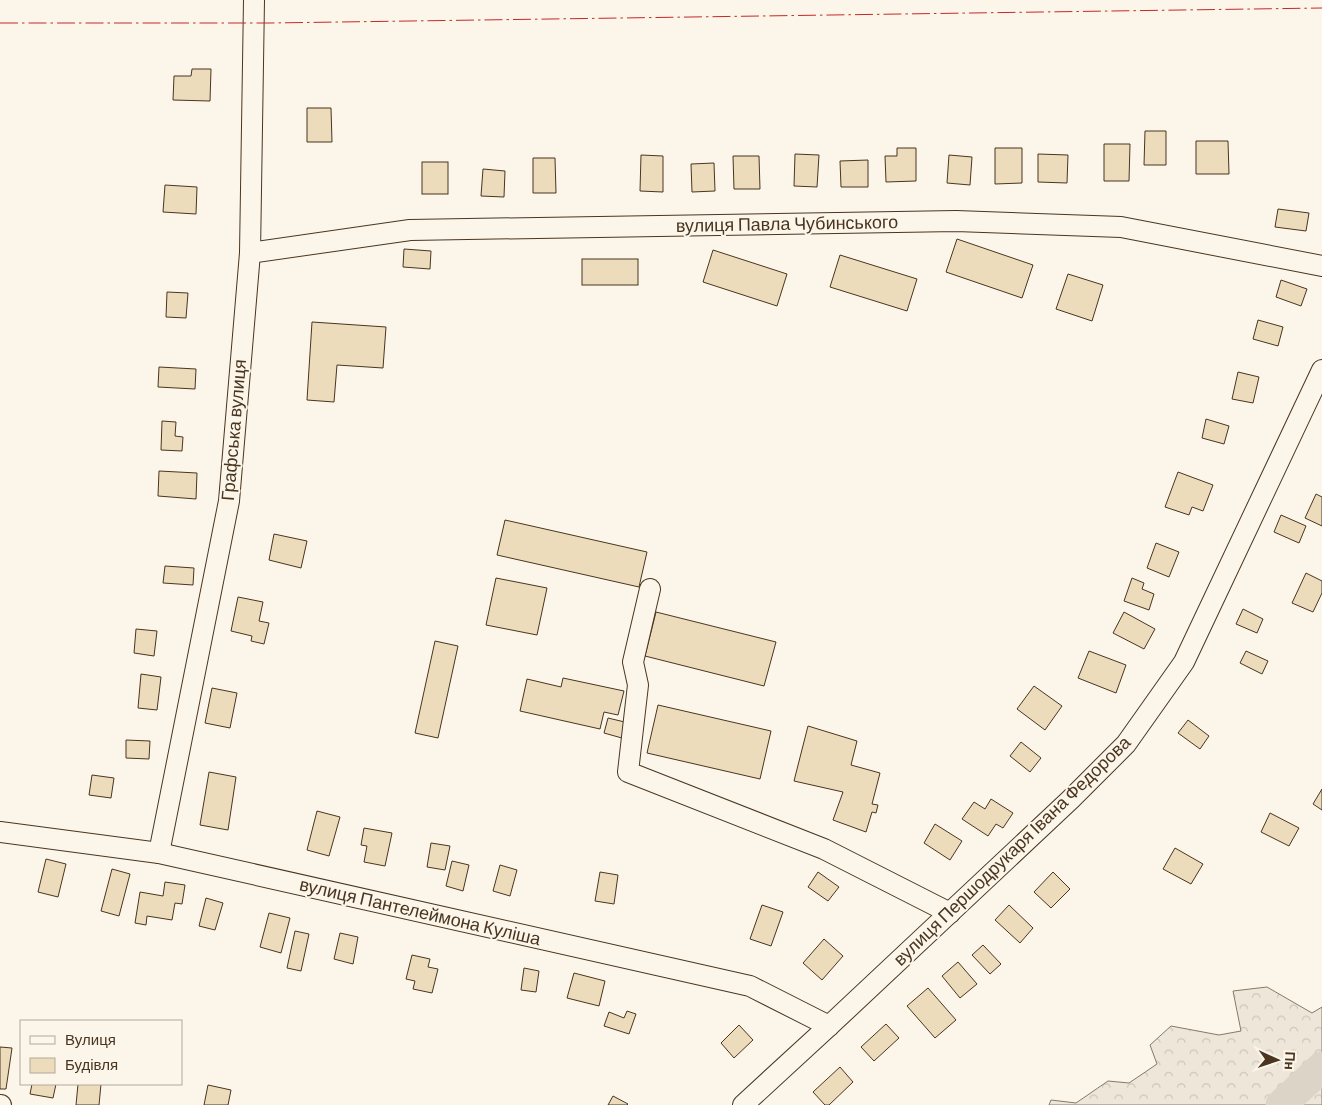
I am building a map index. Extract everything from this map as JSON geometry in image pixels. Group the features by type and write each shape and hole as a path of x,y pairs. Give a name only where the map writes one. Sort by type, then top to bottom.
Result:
{"street":[{"name":"Графська вулиця","path":"159,853 229,501 250,253 254,0"},
{"name":"вулиця Павла Чубинського","path":"250,253 410,230 956,220 1121,227 1322,266"},
{"name":"вулиця Першодрукаря Івана Федорова","path":"743,1105 1071,799 1126,744 1184,662 1322,370"},
{"path":"650,589 633,662 638,685 628,772 824,850 950,913"},
{"name":"вулиця Пантелеймона Куліша","path":"0,832 159,853 750,986 829,1026"}],"green space":[{"path":"1267,987 1312,1013 1322,1007 1322,1105 1049,1105 1051,1100 1076,1103 1108,1081 1129,1083 1157,1064 1150,1045 1171,1026 1219,1035 1241,1031 1233,991"}],"building":[{"path":"192,69 211,69 210,101 173,100 174,76 191,76"},
{"path":"307,108 331,108 332,142 307,142"},
{"path":"1145,131 1166,131 1166,165 1144,165"},
{"path":"1196,141 1228,141 1229,174 1196,174"},
{"path":"1104,144 1130,144 1129,181 1104,181"},
{"path":"897,148 916,148 916,181 886,182 885,156 897,156"},
{"path":"995,148 1022,148 1022,183 995,184"},
{"path":"795,154 819,155 817,187 794,186"},
{"path":"1038,154 1068,155 1067,183 1038,182"},
{"path":"641,155 663,156 663,192 640,191"},
{"path":"949,155 972,157 970,185 947,183"},
{"path":"733,156 759,156 760,189 734,189"},
{"path":"533,158 555,158 556,193 533,193"},
{"path":"868,160 868,187 841,187 840,161"},
{"path":"422,162 448,162 448,194 422,194"},
{"path":"714,163 715,191 692,192 691,164"},
{"path":"483,169 505,171 504,197 481,196"},
{"path":"165,185 197,187 196,214 163,212"},
{"path":"1278,209 1309,213 1306,231 1275,227"},
{"path":"957,239 1033,265 1022,298 946,272"},
{"path":"404,249 431,251 430,269 403,267"},
{"path":"713,250 787,274 777,306 703,282"},
{"path":"840,255 917,279 907,311 830,287"},
{"path":"582,259 638,259 638,285 582,285"},
{"path":"1068,274 1103,285 1092,321 1056,309"},
{"path":"1281,280 1307,289 1301,306 1276,297"},
{"path":"167,292 188,293 186,318 166,317"},
{"path":"1258,320 1283,327 1278,346 1253,339"},
{"path":"312,322 386,327 383,368 337,365 334,402 307,400"},
{"path":"159,367 196,369 195,389 158,387"},
{"path":"1238,372 1259,377 1253,403 1232,399"},
{"path":"1206,419 1229,426 1224,444 1202,438"},
{"path":"162,421 176,422 175,436 183,437 182,451 161,450"},
{"path":"159,471 197,473 196,499 158,496"},
{"path":"1178,472 1213,485 1203,511 1192,507 1189,515 1165,507"},
{"path":"1316,494 1322,497 1322,526 1305,518"},
{"path":"1281,515 1306,526 1299,543 1274,532"},
{"path":"505,520 647,552 639,587 497,555"},
{"path":"274,534 307,541 301,568 269,560"},
{"path":"1156,543 1179,552 1169,577 1147,568"},
{"path":"165,566 194,568 193,585 163,583"},
{"path":"1306,573 1322,581 1322,593 1313,612 1292,603"},
{"path":"496,578 547,588 537,635 486,625"},
{"path":"1132,578 1144,583 1142,589 1154,594 1149,610 1124,601"},
{"path":"238,597 263,602 259,621 269,623 264,644 251,641 252,636 231,631"},
{"path":"1243,609 1263,619 1257,633 1236,624"},
{"path":"656,612 776,642 764,686 645,656"},
{"path":"1124,612 1155,629 1144,649 1113,633"},
{"path":"136,629 157,631 154,656 134,653"},
{"path":"435,641 458,646 438,738 415,733"},
{"path":"1089,651 1126,665 1116,693 1078,678"},
{"path":"1246,651 1268,661 1262,674 1240,663"},
{"path":"141,674 161,677 157,710 138,708"},
{"path":"563,678 624,691 618,715 604,712 600,729 520,711 527,679 561,687"},
{"path":"1034,686 1062,706 1045,730 1017,709"},
{"path":"212,688 237,693 230,728 205,723"},
{"path":"658,705 771,731 760,779 647,753"},
{"path":"608,718 633,724 629,740 604,733"},
{"path":"1188,720 1209,736 1200,749 1178,733"},
{"path":"808,726 857,741 851,765 880,773 872,804 878,805 876,813 872,812 866,832 833,820 843,792 794,781"},
{"path":"126,740 150,741 149,759 126,758"},
{"path":"1021,742 1041,758 1030,772 1010,756"},
{"path":"209,772 236,777 228,830 200,825"},
{"path":"92,775 114,778 111,798 89,795"},
{"path":"1322,789 1322,810 1313,804"},
{"path":"991,799 1013,813 1003,828 996,824 988,836 962,819 974,802 985,809"},
{"path":"317,811 340,817 329,856 307,850"},
{"path":"1270,813 1299,828 1289,846 1261,832"},
{"path":"935,824 962,841 950,860 924,843"},
{"path":"364,828 392,833 385,866 364,862 367,846 361,845"},
{"path":"431,843 450,846 445,870 427,867"},
{"path":"1175,848 1203,864 1191,884 1163,869"},
{"path":"46,859 66,864 58,897 38,892"},
{"path":"452,861 469,865 463,891 446,886"},
{"path":"500,865 517,870 510,896 493,891"},
{"path":"112,869 130,874 119,916 101,911"},
{"path":"600,872 618,875 614,904 595,901"},
{"path":"818,872 839,887 828,901 808,887"},
{"path":"1053,872 1070,889 1051,908 1034,892"},
{"path":"165,882 185,885 182,904 175,903 172,920 147,916 146,925 135,923 140,892 163,896"},
{"path":"206,898 223,903 215,930 199,926"},
{"path":"762,905 783,912 771,946 750,939"},
{"path":"1009,905 1033,928 1020,943 995,920"},
{"path":"269,913 290,918 281,953 260,947"},
{"path":"295,931 309,934 301,971 287,968"},
{"path":"340,933 358,937 353,964 334,959"},
{"path":"824,939 843,956 822,980 803,963"},
{"path":"983,945 1001,964 990,974 972,955"},
{"path":"412,955 430,959 428,967 438,969 432,993 413,989 415,981 406,979"},
{"path":"958,962 977,984 960,998 942,976"},
{"path":"524,968 539,971 536,992 521,990"},
{"path":"574,973 605,981 599,1006 567,998"},
{"path":"928,988 956,1020 935,1038 907,1006"},
{"path":"627,1011 636,1014 629,1034 604,1026 609,1012 624,1018"},
{"path":"886,1024 899,1038 874,1061 861,1047"},
{"path":"739,1025 753,1040 734,1058 721,1043"},
{"path":"0,1047 12,1048 6,1089 0,1089"},
{"path":"840,1067 853,1082 829,1105 825,1105 813,1092"},
{"path":"32,1085 56,1085 53,1098 30,1094"},
{"path":"78,1085 101,1085 99,1105 76,1105"},
{"path":"208,1085 231,1090 228,1105 204,1105"},
{"path":"613,1096 628,1104 608,1105"}],"waterway":[{"path":"1281,1105 1322,1067"}],"power":[{"path":"0,23 270,23 1322,8"}]}
